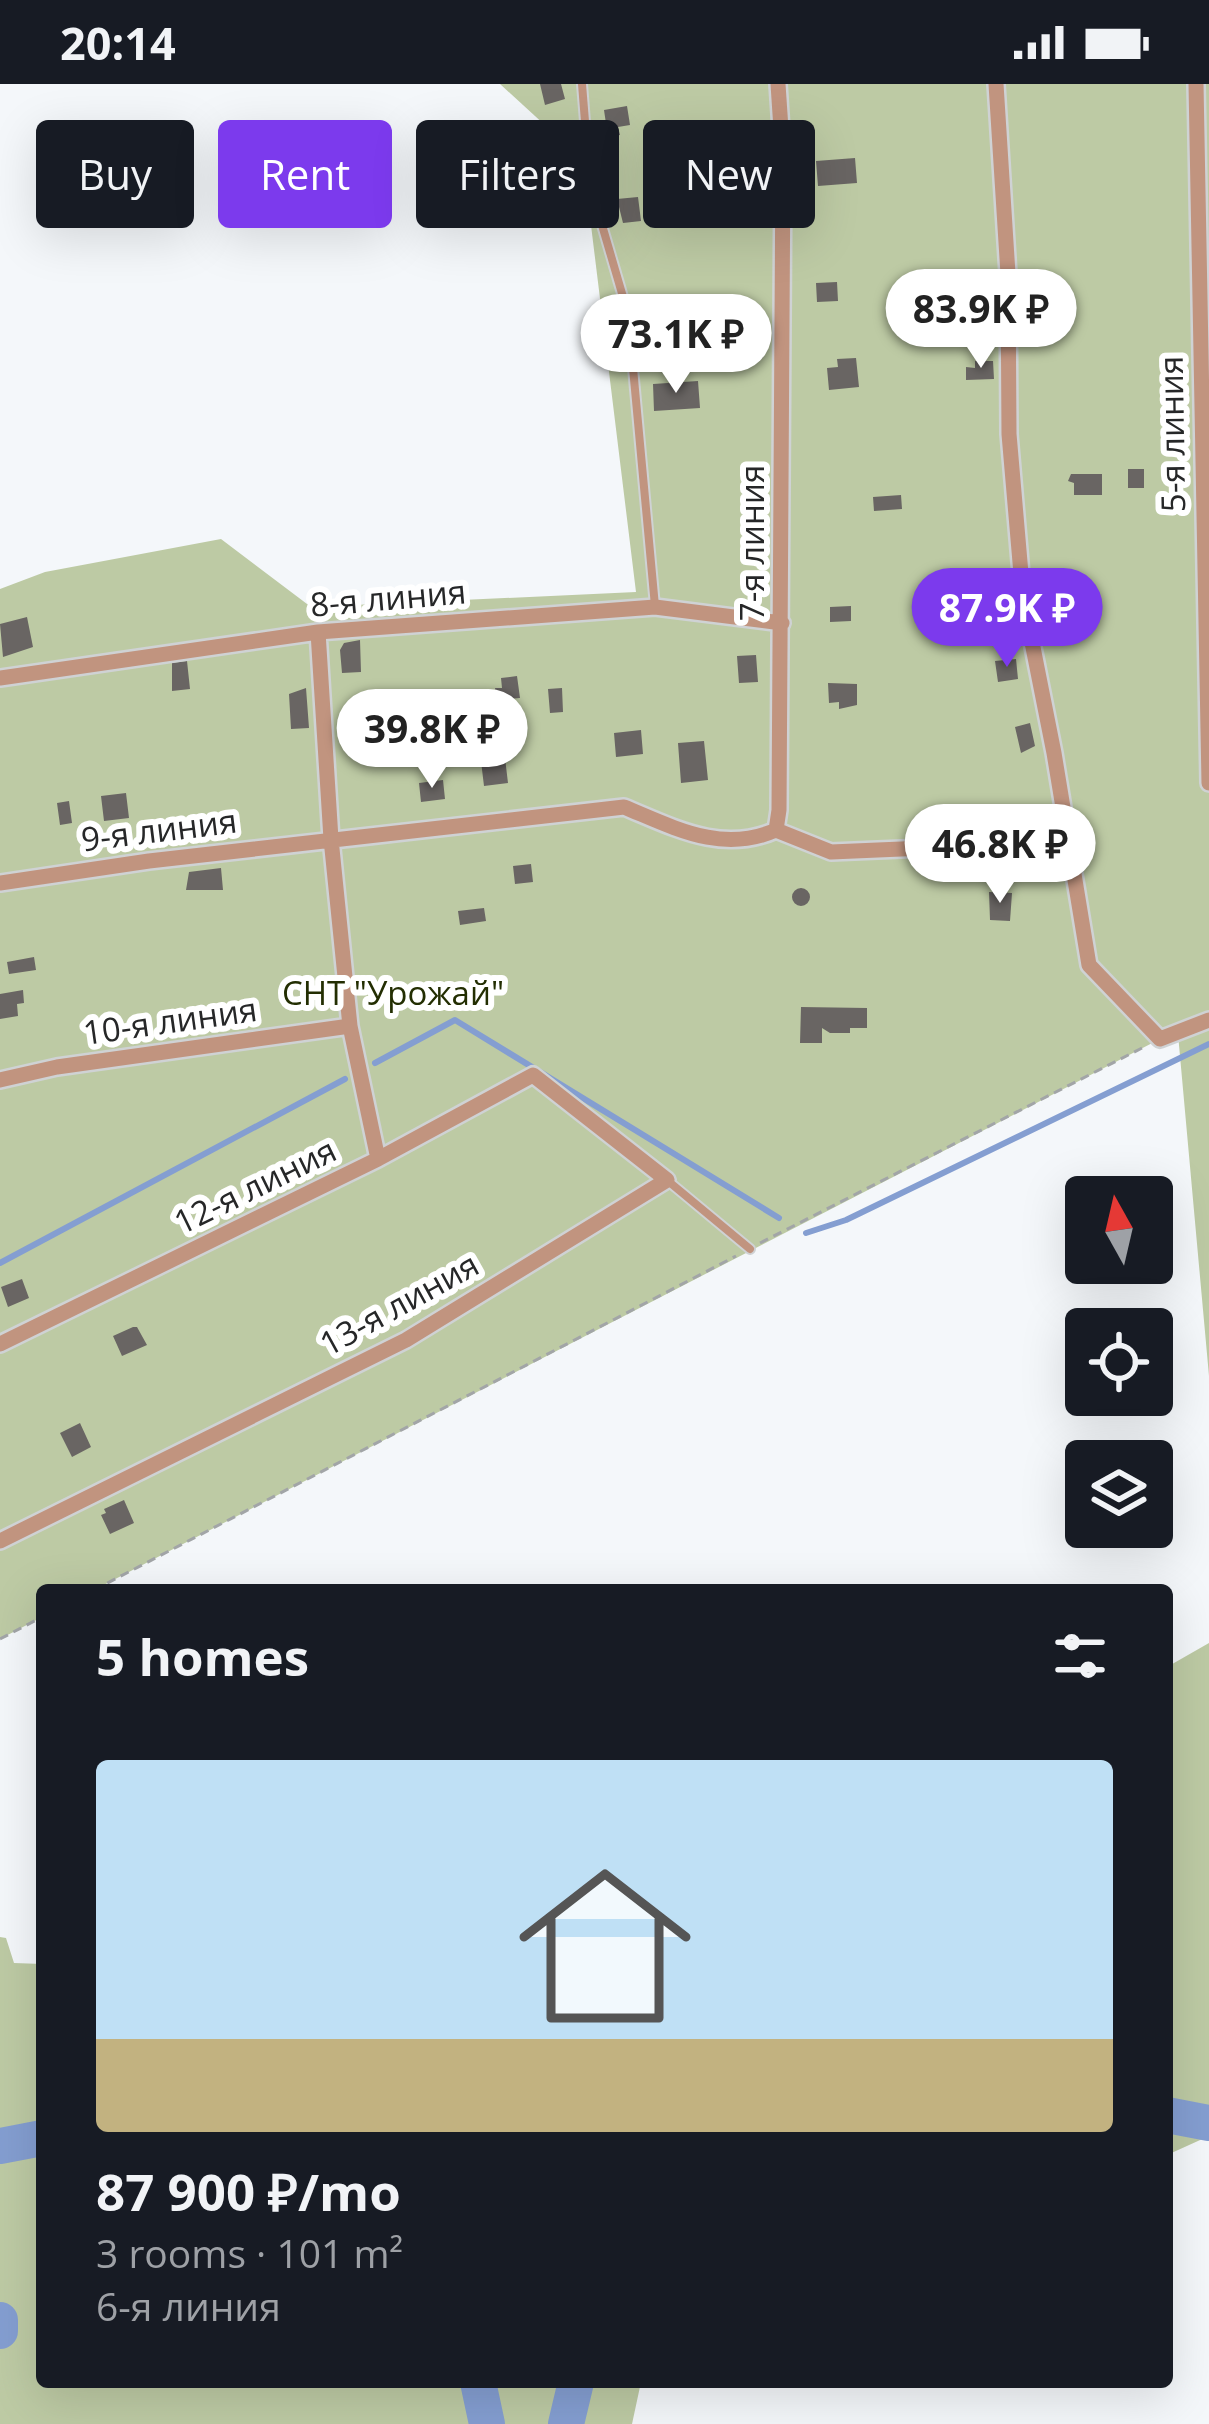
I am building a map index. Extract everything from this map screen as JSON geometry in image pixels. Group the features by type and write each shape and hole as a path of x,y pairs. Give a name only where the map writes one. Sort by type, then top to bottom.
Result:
{"street":[{"name":"7-я линия","path":"776,830 782,623 778,84"},
{"path":"996,84 1008,274 1009,434 1023,598 1088,965 1160,1039 1209,1020"},
{"name":"5-я линия","path":"1196,84 1209,783"},
{"name":"8-я линия","path":"0,678 318,632 655,608 782,623"},
{"path":"318,632 331,839 350,1026 378,1159"},
{"name":"9-я линия","path":"0,883 331,839 624,807 690,835 750,842 776,830"},
{"path":"776,830 831,852 948,847 1073,867"},
{"name":"10-я линия","path":"0,1080 57,1067 350,1026"},
{"name":"12-я линия","path":"0,1344 378,1159 533,1075 667,1180"},
{"name":"13-я линия","path":"0,1541 406,1340 667,1180"}],"lane":[{"path":"582,84 590,184 628,314 655,608"},
{"path":"667,1180 750,1249"}],"path":[{"path":"106,1584 1160,1039"},
{"path":"0,1639 36,1620"}],"green space":[{"name":"СНТ \"Урожай\"","path":"500,84 1209,84 1209,1376 1178,1034 1160,1039 106,1584 36,1584 36,1620 0,1639 0,589 45,572 221,539 311,607 636,592 591,228 619,228 619,120 539,120"},
{"path":"1209,1643 1209,2136 1173,2152 1173,1664"},
{"path":"0,1937 6,1938 14,1963 36,1964 36,2388 640,2388 632,2424 0,2424"}],"building":[{"path":"540,84 561,84 565,99 545,105"},
{"path":"627,106 630,125 619,127 619,120 605,120 604,110"},
{"path":"855,158 857,183 818,186 816,161"},
{"path":"638,197 641,221 623,223 619,199"},
{"path":"837,282 838,301 817,302 816,283"},
{"path":"919,299 943,299 943,317 918,317"},
{"path":"761,340 763,358 737,360 735,342"},
{"path":"856,358 859,387 829,390 827,368 838,367 837,359"},
{"path":"975,361 993,361 994,379 966,380 966,367 975,368"},
{"path":"698,381 700,408 654,411 653,384"},
{"path":"1128,469 1144,469 1144,488 1128,488"},
{"path":"1071,474 1102,474 1102,495 1074,495 1074,483 1068,481"},
{"path":"901,495 902,509 874,511 873,497"},
{"path":"851,606 851,621 830,622 830,607"},
{"path":"27,617 33,647 3,657 0,624"},
{"path":"360,640 361,672 342,673 340,650 344,643"},
{"path":"756,655 758,682 739,683 737,656"},
{"path":"1016,659 1018,679 998,682 995,661"},
{"path":"187,661 190,689 172,691 172,663"},
{"path":"517,676 520,698 497,700 495,688 502,688 501,678"},
{"path":"828,683 857,684 857,705 839,709 839,702 829,703"},
{"path":"306,688 309,728 291,729 289,694"},
{"path":"562,688 563,712 550,713 548,689"},
{"path":"1030,723 1035,746 1021,753 1015,727"},
{"path":"641,730 643,754 616,757 614,733"},
{"path":"704,741 708,780 681,783 678,743"},
{"path":"505,758 508,783 484,786 481,761"},
{"path":"443,780 445,799 421,802 419,783"},
{"path":"126,793 129,818 104,821 101,796"},
{"path":"69,801 72,823 60,825 57,803"},
{"path":"531,864 533,882 515,884 513,866"},
{"path":"221,868 223,890 186,890 189,872"},
{"path":"801,888 810,897 801,906 792,897"},
{"path":"989,892 1012,893 1010,921 990,920"},
{"path":"484,908 486,921 460,925 458,911"},
{"path":"34,957 36,970 9,974 7,962"},
{"path":"23,990 18,1016 0,1019 0,994"},
{"path":"801,1007 867,1008 867,1028 830,1033 822,1028 822,1043 800,1043"},
{"path":"22,1279 29,1298 8,1307 1,1287"},
{"path":"133,1327 147,1345 122,1356 113,1336"},
{"path":"80,1423 91,1447 72,1457 60,1433"},
{"path":"124,1500 134,1523 110,1534 101,1515"}],"waterway":[{"path":"375,1063 455,1020 779,1218"},
{"path":"806,1233 846,1220 1209,1044"},
{"path":"0,1263 345,1079"},
{"path":"1173,2116 1209,2123"},
{"path":"0,2146 36,2139"},
{"path":"0,2320 0,2331"},
{"path":"479,2388 487,2424"},
{"path":"566,2424 575,2388"}]}
